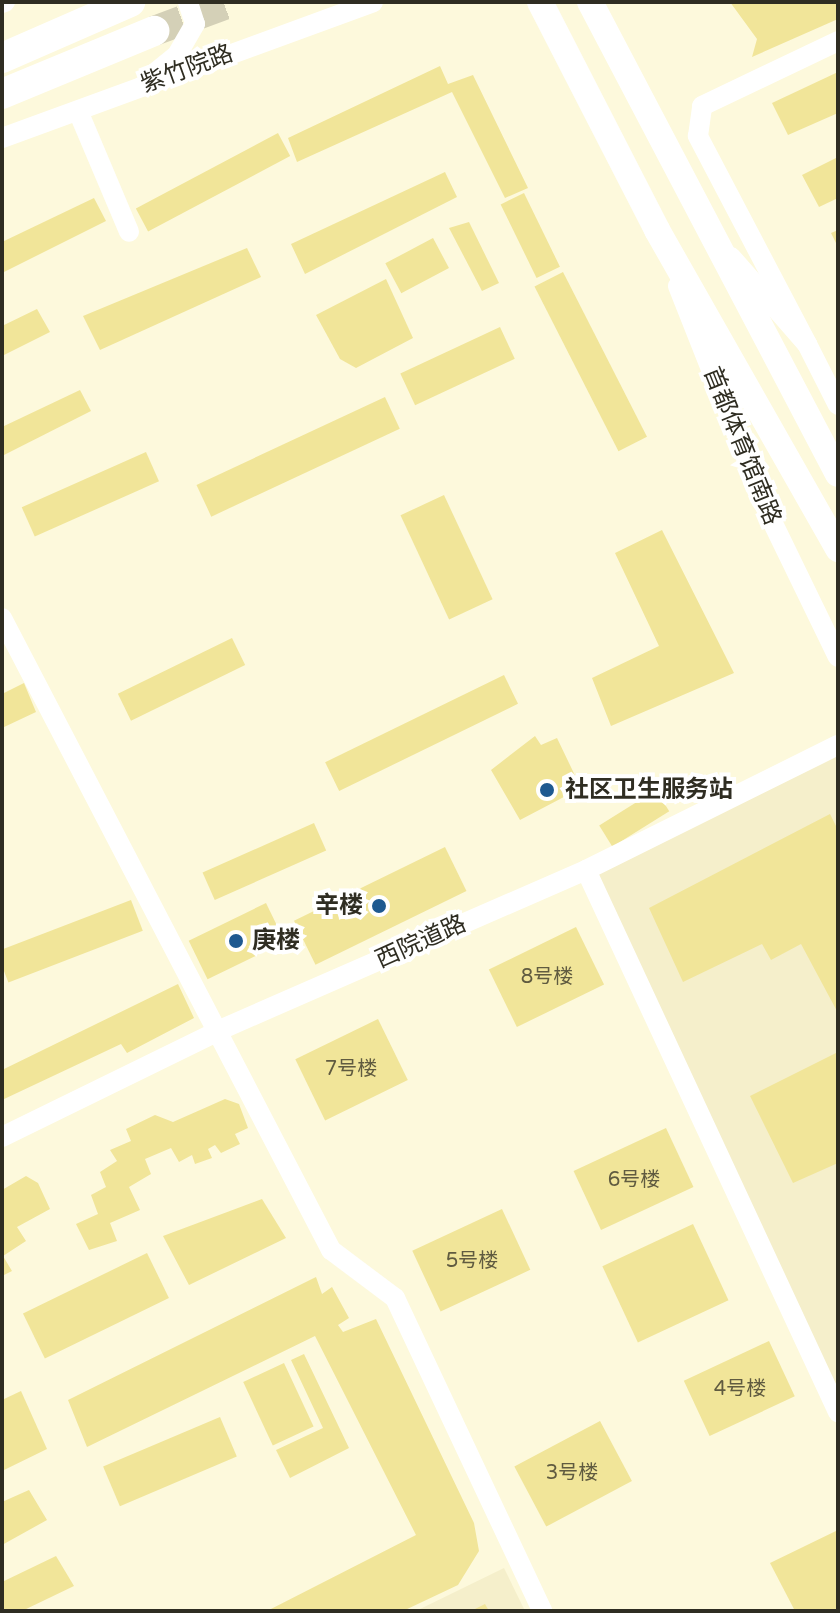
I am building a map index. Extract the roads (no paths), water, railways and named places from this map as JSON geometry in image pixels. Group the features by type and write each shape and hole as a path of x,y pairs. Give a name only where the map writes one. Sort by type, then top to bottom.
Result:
{"highway":[{"path":"2,58 130,2"},
{"name":"紫竹院路","path":"2,94 154,31"}],"main road":[{"name":"首都体育馆南路","path":"540,2 657,230 838,549"},
{"path":"590,2 726,251 838,474"}],"street":[{"path":"139,86 177,55 195,24 188,2"},
{"name":"紫竹院路","path":"2,138 373,2"},
{"path":"838,41 702,106 698,136 838,405"},
{"path":"78,111 129,232"},
{"name":"首都体育馆南路","path":"657,230 745,460 838,657"},
{"path":"726,251 807,344"},
{"path":"2,618 177,956 222,1029 331,1250 395,1298 542,1611"},
{"name":"西院道路","path":"2,1137 222,1029 586,870 838,745"},
{"path":"586,870 838,1412"}],"tunnel":[{"path":"154,31 232,2"}],"place":[{"name":"社区卫生服务站","path":"547,790"},
{"name":"辛楼","path":"379,906"},
{"name":"庚楼","path":"236,941"}]}
